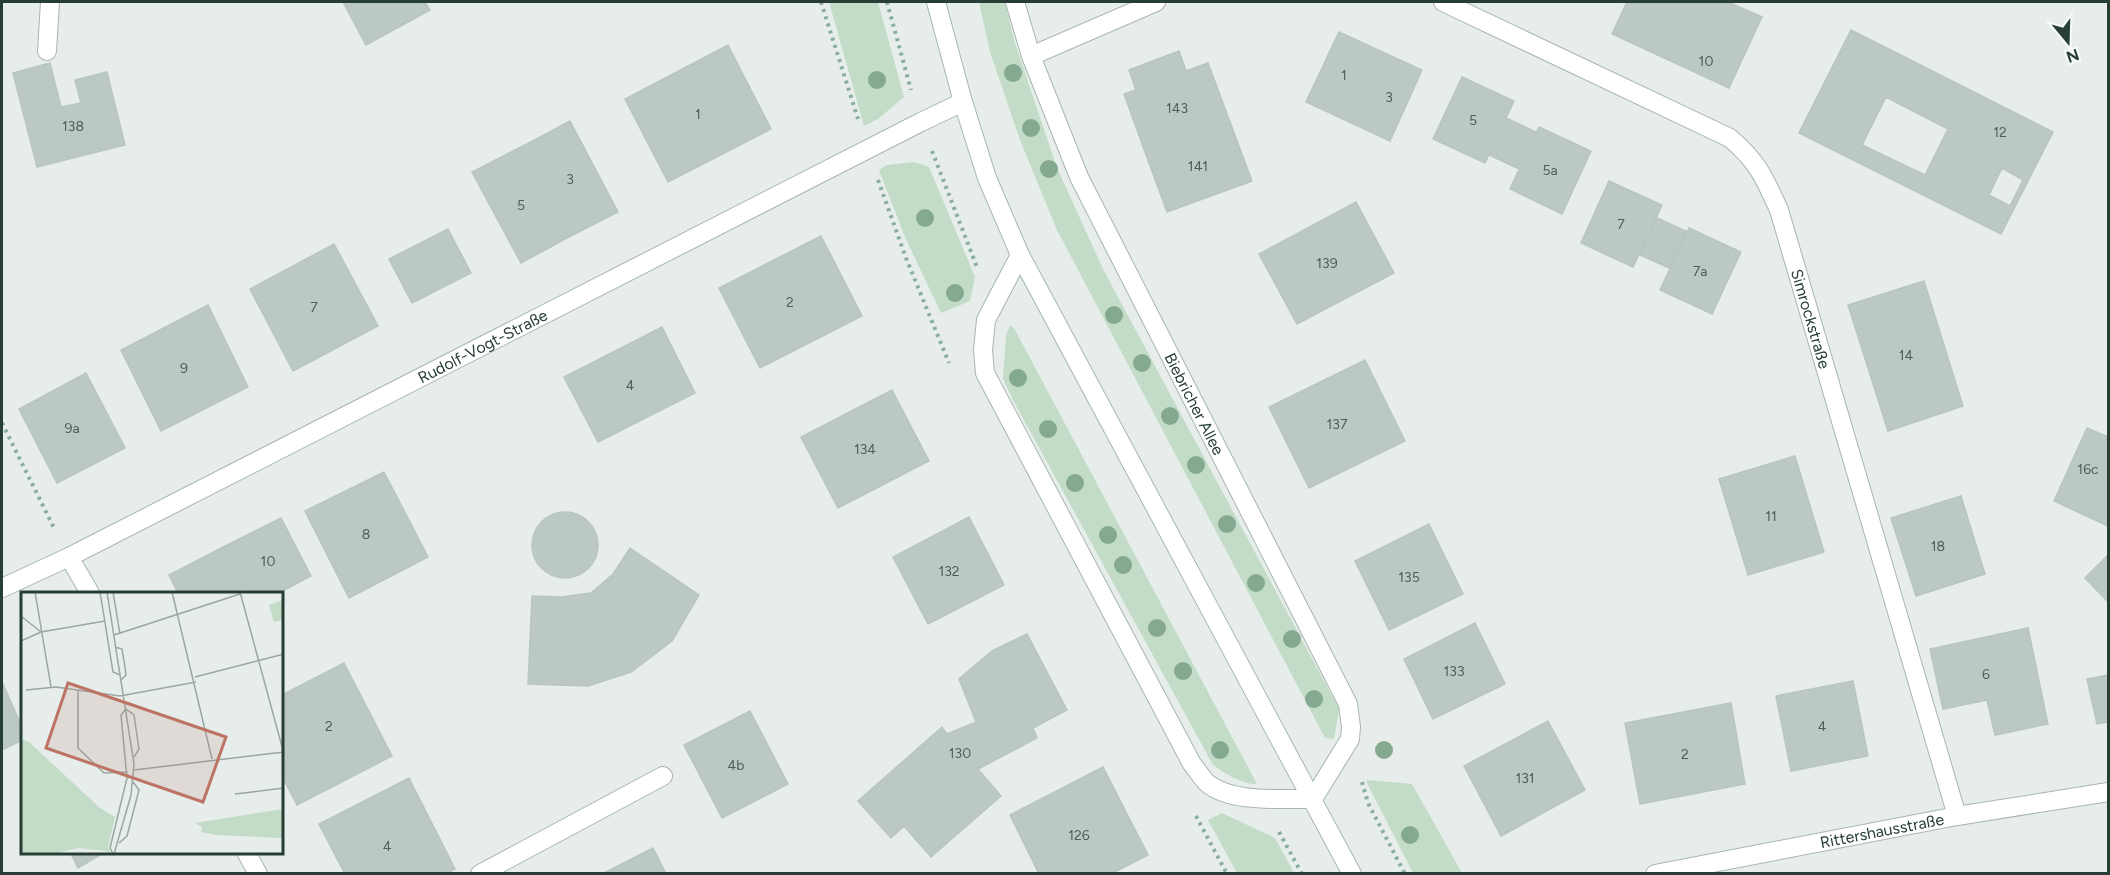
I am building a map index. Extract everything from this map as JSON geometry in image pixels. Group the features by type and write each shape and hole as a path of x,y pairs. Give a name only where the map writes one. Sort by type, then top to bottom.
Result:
{"street":[{"path":"47,51 50,2"},
{"path":"936,2 963,102 987,178 1020,255 1352,873"},
{"name":"Biebricher Allee","path":"1015,2 1031,56 1079,177 1348,704 1350,738"},
{"path":"1031,56 1156,2"},
{"name":"Simrockstraße","path":"1443,2 1730,138 1748,153 1763,174 1779,210 1957,816"},
{"name":"Rudolf-Vogt-Straße","path":"2,588 69,557 963,102"},
{"path":"1020,255 986,320 983,350 985,373 1192,765 1207,783 1223,792 1241,797 1313,799"},
{"path":"69,557 89,592"},
{"path":"1313,799 1350,738"},
{"path":"480,873 663,776"},
{"name":"Rittershausstraße","path":"1655,873 1957,816 2109,792"},
{"path":"247,854 258,873"}],"path":[{"path":"821,2 867,150"},
{"path":"886,2 908,81"},
{"path":"942,181 978,269"},
{"path":"2,423 69,557"},
{"path":"1350,738 1368,803 1405,873"}],"green space":[{"path":"829,2 878,2 904,97 878,119 864,126"},
{"path":"979,2 1005,2 1014,40 1057,168 1104,271 1339,709 1334,739 1325,738 1057,230 1020,140 990,52"},
{"path":"914,162 929,167 975,277 970,301 941,313 905,237 879,170 887,165"},
{"path":"1010,326 1014,328 1257,784 1240,781 1213,765 1013,400 1003,379 1006,335"},
{"path":"1367,780 1412,784 1462,873 1413,873"},
{"path":"1222,813 1275,838 1294,873 1237,873 1208,820"}],"building":[{"path":"343,2 425,2 430,10 366,45"},
{"path":"1627,2 1728,2 1762,17 1729,88 1612,34"},
{"path":"1851,30 2053,132 2001,234 1799,133","holes":["1886,97 1948,129 1925,175 1862,145","2002,168 2023,180 2010,206 1989,195"]},
{"path":"1339,32 1422,70 1390,141 1306,102"},
{"path":"728,45 771,129 668,182 625,99"},
{"path":"1179,51 1186,71 1208,63 1230,122 1145,152 1124,94 1136,90 1129,70"},
{"path":"50,63 61,107 81,103 75,80 107,72 125,145 37,167 13,73"},
{"path":"1462,77 1514,101 1485,163 1433,139"},
{"path":"1506,118 1536,132 1519,169 1489,155"},
{"path":"570,121 618,212 569,237 521,147"},
{"path":"1230,122 1252,181 1167,212 1145,152"},
{"path":"1539,127 1591,151 1562,214 1510,189"},
{"path":"521,147 569,237 521,263 472,172"},
{"path":"1609,181 1662,205 1633,267 1581,243"},
{"path":"1356,202 1394,273 1297,324 1259,254"},
{"path":"1657,218 1686,231 1669,268 1640,255"},
{"path":"1689,228 1741,252 1712,314 1660,290"},
{"path":"448,229 471,273 412,303 389,259"},
{"path":"821,236 862,316 760,368 719,288"},
{"path":"334,244 378,326 293,371 250,289"},
{"path":"1924,281 1963,406 1888,431 1848,305"},
{"path":"208,305 248,387 161,431 121,350"},
{"path":"662,327 695,393 598,442 564,377"},
{"path":"1365,360 1405,441 1309,488 1269,407"},
{"path":"86,373 125,448 57,483 19,409"},
{"path":"892,390 929,461 838,508 801,437"},
{"path":"2087,428 2108,437 2108,526 2054,501"},
{"path":"1795,456 1824,552 1748,575 1719,479"},
{"path":"384,472 428,557 349,598 305,511"},
{"path":"1961,496 1985,574 1916,596 1891,518"},
{"path":"565,512 578,515 588,522 595,532 598,545 595,558 588,568 578,575 565,578 552,575 542,568 535,558 532,545 535,532 542,522 552,515"},
{"path":"969,517 1004,585 928,624 893,557"},
{"path":"281,518 311,576 281,592 248,592 225,546"},
{"path":"1429,524 1463,594 1389,630 1355,561"},
{"path":"225,546 248,592 178,592 169,575"},
{"path":"630,548 699,595 672,641 631,672 588,686 528,684 532,596 561,597 591,593 613,574"},
{"path":"2108,555 2108,602 2085,578"},
{"path":"1475,623 1505,684 1433,719 1404,659"},
{"path":"2028,628 2048,724 1995,735 1987,700 1943,709 1930,649"},
{"path":"1027,634 1067,710 1033,728 1037,738 978,769 1001,796 931,857 904,826 891,838 858,801 942,727 947,734 976,722 959,679 992,651"},
{"path":"344,663 392,756 297,805 284,780 284,694"},
{"path":"2108,675 2108,722 2097,724 2087,679"},
{"path":"1853,681 1868,756 1791,771 1776,696"},
{"path":"2,682 21,725 21,740 2,750"},
{"path":"1731,703 1745,784 1640,804 1625,723"},
{"path":"750,711 788,784 722,818 684,745"},
{"path":"1548,721 1585,790 1501,836 1464,766"},
{"path":"1103,767 1148,855 1111,874 1039,874 1010,815"},
{"path":"409,778 455,869 446,874 345,874 319,824"},
{"path":"653,848 666,874 602,874"},
{"path":"71,854 102,854 78,868"}]}
